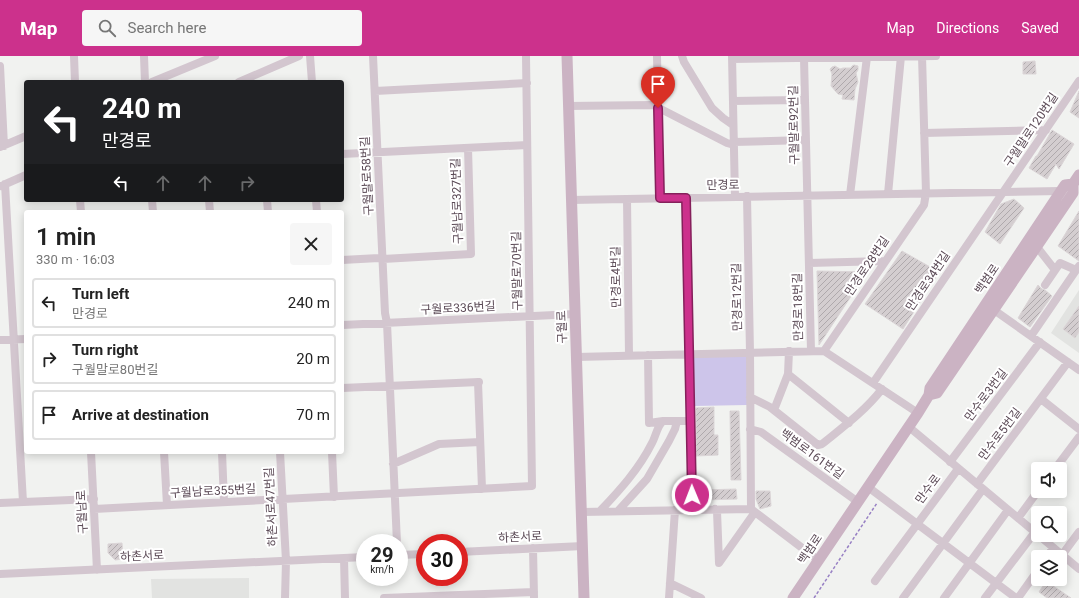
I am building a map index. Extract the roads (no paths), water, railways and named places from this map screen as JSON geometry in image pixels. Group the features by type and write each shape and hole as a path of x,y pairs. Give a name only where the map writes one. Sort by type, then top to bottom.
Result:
{"main road":[{"name":"구월로","path":"567,56 584,598"},
{"name":"백범로","path":"793,598 909,427 929,396 930,388 1065,185 1076,180"},
{"name":"백범로","path":"929,396 937,393 1037,247 1073,193 1076,180"}],"street":[{"path":"74,56 75,80"},
{"path":"144,56 145,80"},
{"path":"157,80 215,56"},
{"path":"244,80 299,56"},
{"path":"310,56 312,80"},
{"name":"구월말로58번길","path":"373,56 396,534"},
{"name":"구월말로70번길","path":"526,56 532,486"},
{"path":"657,56 660,198"},
{"path":"682,56 684,62 712,108 722,118 733,125"},
{"path":"888,194 901,56"},
{"path":"922,56 926,193"},
{"path":"735,197 732,57 936,56"},
{"name":"구월말로92번길","path":"806,57 805,100 808,195"},
{"path":"850,195 867,57"},
{"path":"0,66 2,146 24,137"},
{"name":"구월말로120번길","path":"1004,192 1079,81"},
{"path":"374,91 527,83"},
{"path":"733,101 805,100"},
{"path":"568,106 653,105 727,143 806,140"},
{"path":"924,133 1046,130"},
{"name":"구월남로327번길","path":"344,154 527,145"},
{"name":"구월남로327번길","path":"383,260 470,254 468,148"},
{"path":"23,502 14,340 3,185 24,176"},
{"name":"만경로","path":"571,200 1061,191"},
{"name":"만경로34번길","path":"873,383 1004,192"},
{"name":"만경로28번길","path":"824,351 924,205 926,193"},
{"name":"만경로18번길","path":"808,195 811,351"},
{"name":"만경로12번길","path":"747,196 750,429 753,510"},
{"path":"686,198 692,510"},
{"name":"만경로4번길","path":"626,199 629,355"},
{"path":"1037,247 1055,270"},
{"path":"344,260 379,258 383,260"},
{"name":"만경로18번길","path":"809,263 885,261"},
{"path":"1031,336 1078,268 1060,263 1045,285"},
{"path":"994,310 1079,370"},
{"name":"구월로336번길","path":"344,325 575,314"},
{"path":"0,340 24,339"},
{"name":"만수로3번길","path":"950,462 1040,342"},
{"path":"774,410 788,374 789,351"},
{"path":"576,357 824,351 918,413"},
{"path":"648,355 649,423 664,421 691,421"},
{"name":"만수로5번길","path":"980,487 1041,398 1068,362"},
{"path":"788,374 849,423"},
{"path":"344,388 479,382 482,489"},
{"path":"750,397 770,407 818,445 822,444 849,423 882,390"},
{"path":"1041,398 1079,429"},
{"path":"600,511 634,473 653,442 660,424 664,421"},
{"path":"618,511 648,479 670,441 677,421"},
{"path":"909,427 1031,529"},
{"name":"백범로161번길","path":"750,429 761,432 858,502"},
{"path":"1060,462 1079,437"},
{"path":"393,464 439,444 480,442"},
{"name":"구월남로","path":"92,454 97,570"},
{"path":"164,454 166,505"},
{"path":"222,454 224,502"},
{"name":"하촌서로47번길","path":"280,454 286,561"},
{"path":"332,454 334,496"},
{"name":"만수로","path":"875,581 958,468"},
{"name":"구월남로355번길","path":"94,509 532,486"},
{"path":"868,487 1017,598 1031,579"},
{"path":"903,598 943,544 980,487"},
{"path":"0,503 94,498"},
{"path":"1018,518 1033,498"},
{"path":"582,512 715,509 753,510 818,560"},
{"path":"715,509 717,511 719,564 753,510"},
{"path":"669,598 675,510"},
{"path":"944,598 1008,510"},
{"path":"1066,550 1079,532"},
{"path":"985,598 1031,537"},
{"path":"1046,542 1056,550"},
{"name":"하촌서로","path":"468,552 583,546"},
{"path":"384,598 534,595 533,548"},
{"name":"하촌서로","path":"0,574 356,557"},
{"path":"344,558 345,598"},
{"path":"1067,559 1079,569"},
{"path":"285,598 286,561"},
{"path":"670,583 701,598"}]}
